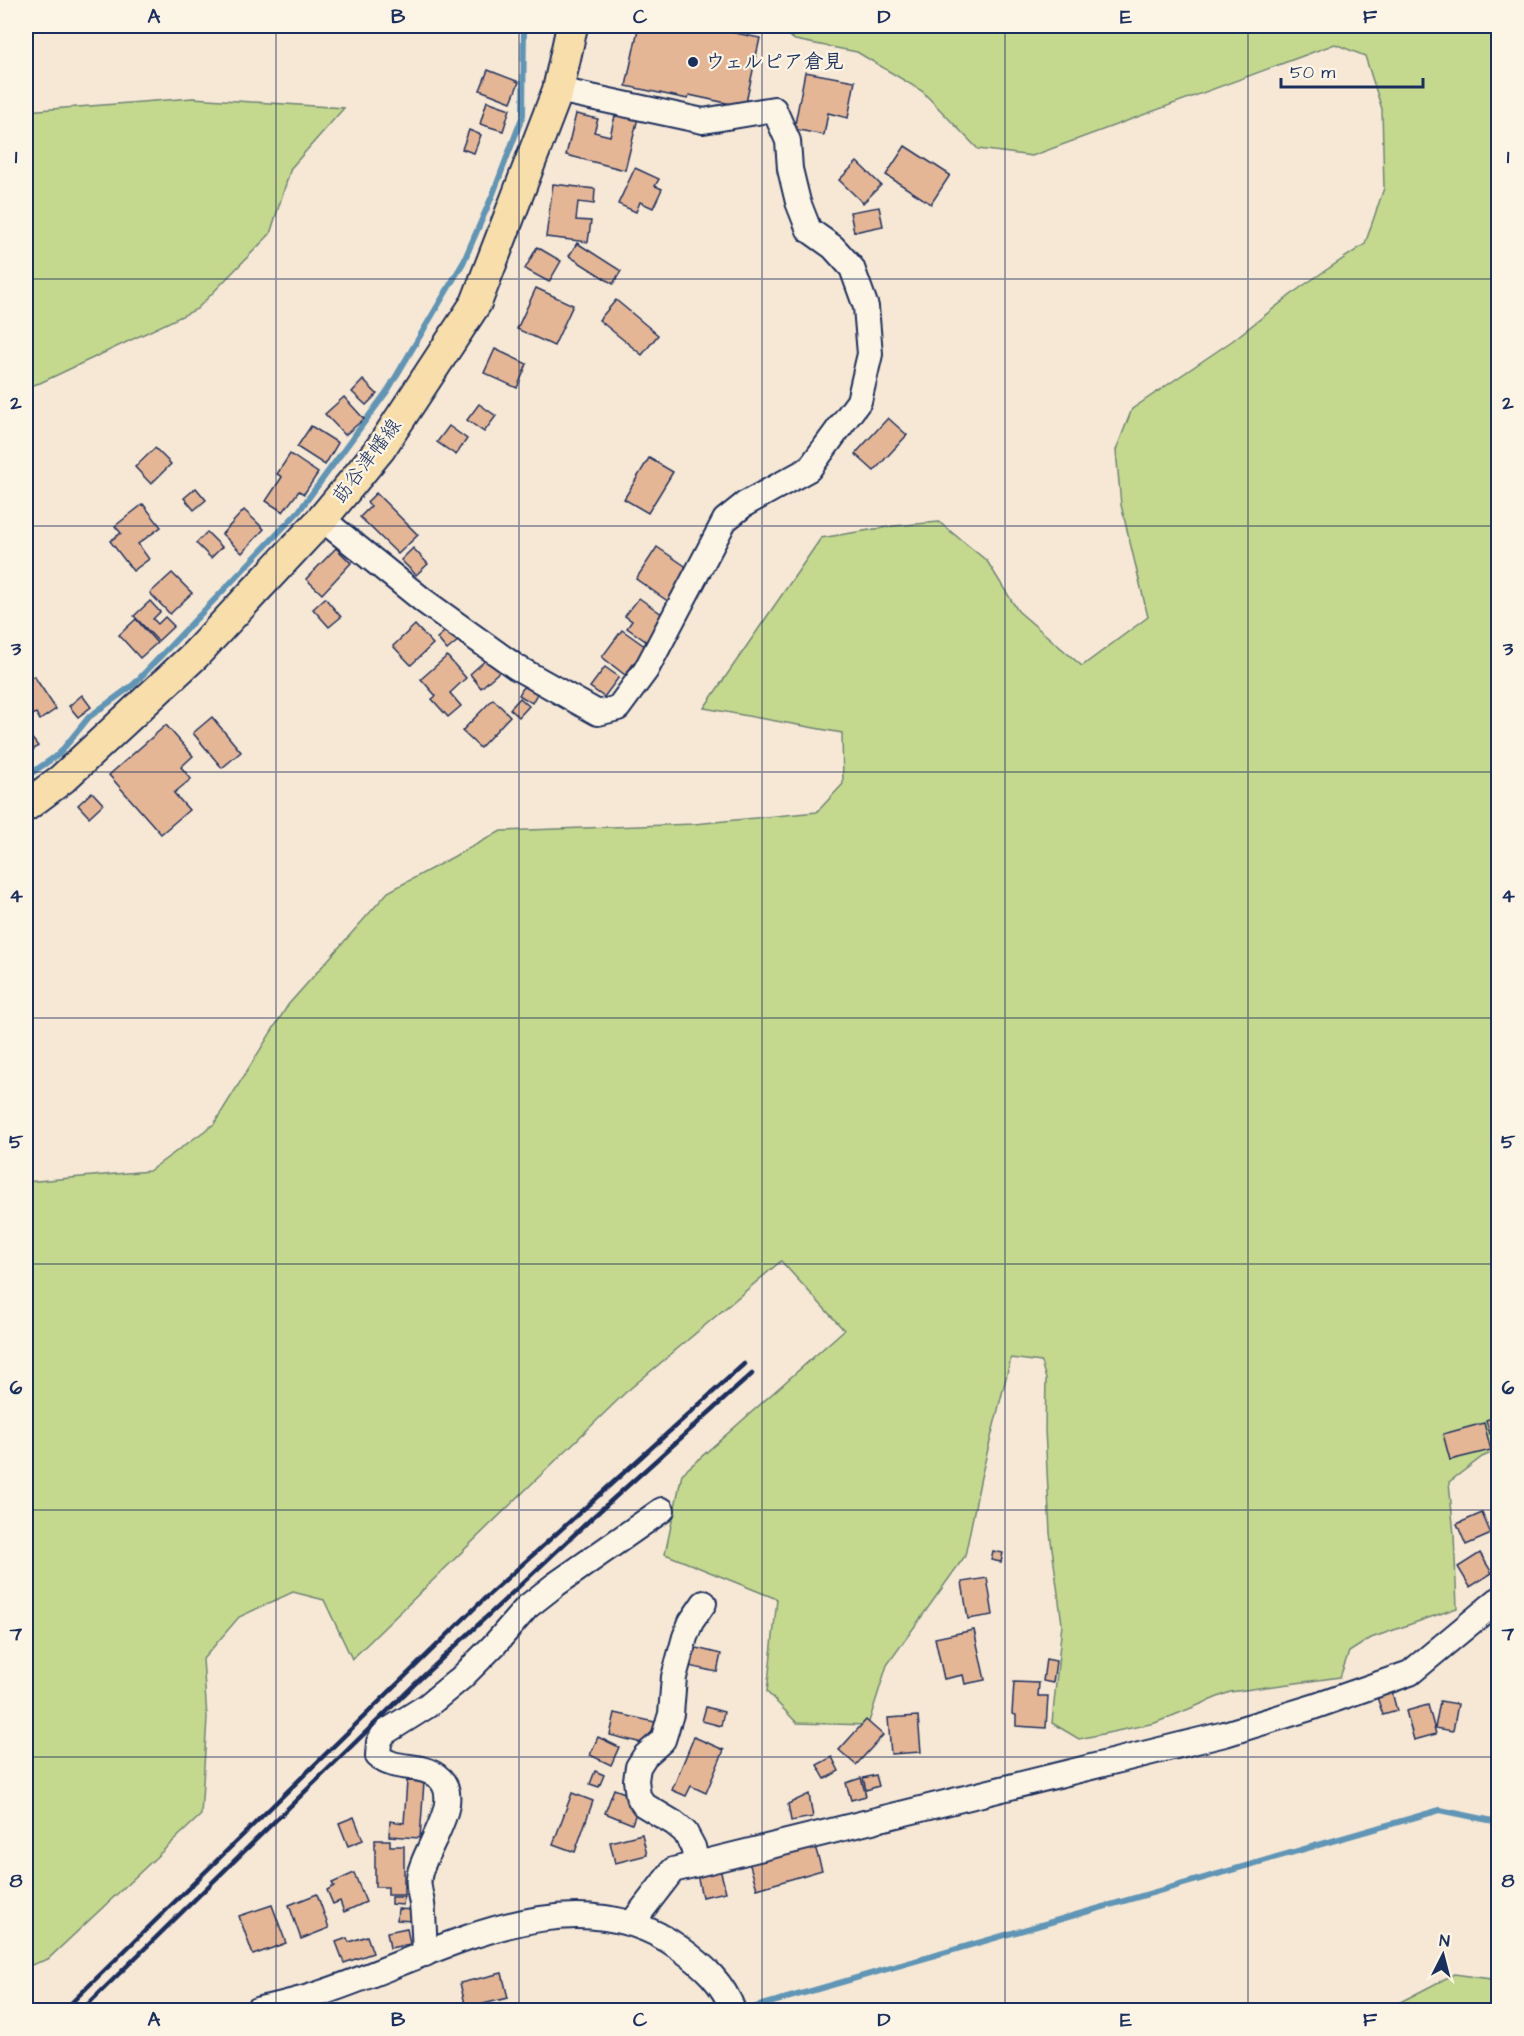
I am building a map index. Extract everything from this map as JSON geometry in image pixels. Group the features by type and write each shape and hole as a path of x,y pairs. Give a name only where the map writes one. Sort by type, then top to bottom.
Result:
{"main road":[{"name":"莇谷津幡線","path":"26,807 62,779 195,655 322,519 380,449 476,303 558,90 572,26"}],"street":[{"path":"322,519 424,601 516,667 598,713 608,711 618,708 646,670 725,520 745,504 809,468 859,401 870,354 866,307 852,268 833,247 809,230 798,202 790,169 788,141 774,110 703,121 558,90"},
{"path":"425,1954 423,1912 418,1880 422,1863 447,1808 448,1794 443,1782 435,1774 385,1763 378,1756 379,1742 384,1733 427,1706 461,1678 527,1607 662,1510"},
{"path":"632,1923 673,1870 1214,1737 1344,1697 1410,1673 1498,1600"},
{"path":"697,1864 693,1847 685,1832 644,1805 639,1796 636,1780 638,1767 645,1756 663,1740 671,1714 674,1677 685,1637 691,1622 704,1603"},
{"path":"257,2010 319,1994 510,1924 551,1917 594,1916 632,1923 668,1939 705,1966 728,1997 733,2010"}],"green space":[{"path":"773,26 1498,26 1498,1450 1482,1457 1449,1482 1457,1608 1371,1638 1349,1652 1340,1677 1230,1692 1155,1723 1079,1739 1052,1723 1062,1624 1050,1533 1045,1429 1046,1379 1041,1362 1011,1358 981,1477 965,1556 887,1665 868,1725 797,1723 767,1692 777,1599 665,1554 682,1474 844,1330 781,1261 625,1393 352,1659 324,1600 293,1592 239,1617 203,1659 207,1718 201,1815 48,1959 26,1967 26,1182 149,1171 214,1124 288,1005 388,892 501,831 694,824 817,812 843,784 842,733 704,708 821,538 894,526 939,522 987,561 1018,611 1082,666 1148,617 1121,505 1116,450 1132,409 1232,341 1301,287 1365,244 1384,188 1382,109 1365,56 1335,44 1032,156 978,149 922,91 857,52 795,40"},
{"path":"193,98 344,108 291,168 270,234 197,309 40,383 26,387 26,111"},
{"path":"1454,1974 1498,1980 1498,2010 1385,2010"}],"building":[{"name":"ウェルピア倉見","path":"653,26 701,26 760,38 745,107 689,95 688,99 626,86 638,29 651,32"},
{"path":"488,70 519,82 511,102 480,90"},
{"path":"805,72 855,81 848,118 828,113 824,135 794,129"},
{"path":"487,101 510,109 503,131 480,124"},
{"path":"616,112 638,118 625,170 566,155 576,114 598,119 594,132 610,136"},
{"path":"469,130 481,135 474,153 462,149"},
{"path":"905,146 950,175 931,204 886,175"},
{"path":"857,162 881,185 863,203 839,180"},
{"path":"635,168 659,179 655,186 662,189 653,208 640,202 636,212 618,204"},
{"path":"553,184 595,189 594,204 578,202 576,220 591,221 588,242 546,237"},
{"path":"879,207 883,226 854,232 850,212"},
{"path":"577,243 621,271 613,284 569,256"},
{"path":"537,247 561,261 549,282 525,269"},
{"path":"536,288 573,305 554,346 517,329"},
{"path":"616,300 658,335 642,355 599,320"},
{"path":"495,349 527,364 517,388 484,373"},
{"path":"363,380 377,394 366,405 352,392"},
{"path":"344,397 364,419 345,435 325,414"},
{"path":"479,404 496,416 484,432 467,420"},
{"path":"888,418 907,435 874,471 855,454"},
{"path":"311,426 338,443 325,465 297,447"},
{"path":"449,426 467,439 456,455 437,442"},
{"path":"155,448 171,464 151,484 135,467"},
{"path":"290,454 318,473 304,494 299,491 283,512 266,501 282,477 277,474"},
{"path":"649,458 673,472 648,513 624,499"},
{"path":"196,488 206,500 194,510 184,498"},
{"path":"376,493 418,535 398,554 360,517 371,506 367,502"},
{"path":"143,504 161,527 138,544 149,559 133,571 110,541 121,533 115,526"},
{"path":"244,510 264,529 242,553 222,534"},
{"path":"207,532 222,547 211,558 196,543"},
{"path":"657,547 691,570 669,602 636,579"},
{"path":"336,548 351,563 322,594 306,579"},
{"path":"413,548 428,564 416,575 401,560"},
{"path":"172,573 192,593 170,614 150,593"},
{"path":"325,598 341,617 329,627 313,609"},
{"path":"639,598 666,617 647,642 627,628 632,621 625,616"},
{"path":"150,601 160,612 153,619 158,624 165,617 174,626 158,641 134,616"},
{"path":"136,619 157,643 140,658 119,635"},
{"path":"415,625 433,644 411,665 393,646"},
{"path":"449,628 459,640 447,650 437,638"},
{"path":"622,630 646,647 625,675 602,657"},
{"path":"447,656 466,678 450,693 461,706 448,717 432,699 436,696 421,679"},
{"path":"488,658 500,671 481,688 470,674"},
{"path":"605,667 619,677 604,697 590,687"},
{"path":"26,673 29,678 34,676 56,709 40,720 36,713 26,719"},
{"path":"527,681 540,688 532,703 519,695"},
{"path":"82,695 91,707 78,717 69,706"},
{"path":"520,698 529,706 519,717 510,709"},
{"path":"493,699 510,716 480,748 462,731"},
{"path":"212,717 241,752 222,768 193,733"},
{"path":"166,725 193,756 181,767 191,779 174,793 189,810 161,834 109,775"},
{"path":"30,736 38,746 27,754 26,739"},
{"path":"92,792 103,804 89,817 78,805"},
{"path":"1495,1417 1498,1432 1490,1434 1486,1420"},
{"path":"1484,1423 1491,1450 1450,1460 1443,1434"},
{"path":"1482,1513 1491,1534 1466,1545 1457,1524"},
{"path":"993,1551 1003,1553 1001,1562 991,1560"},
{"path":"1480,1553 1492,1573 1470,1587 1458,1567"},
{"path":"987,1578 993,1615 968,1619 962,1582"},
{"path":"974,1630 985,1680 965,1684 963,1675 944,1679 935,1638"},
{"path":"688,1646 721,1654 717,1672 684,1665"},
{"path":"1046,1659 1056,1661 1053,1683 1043,1681"},
{"path":"1014,1682 1039,1683 1038,1696 1048,1696 1046,1728 1016,1726 1016,1715 1012,1714"},
{"path":"1392,1692 1397,1711 1383,1715 1377,1697"},
{"path":"1440,1701 1458,1704 1453,1731 1435,1728"},
{"path":"1428,1705 1436,1734 1414,1740 1406,1711"},
{"path":"706,1707 724,1712 721,1726 702,1721"},
{"path":"615,1713 655,1722 650,1745 610,1735"},
{"path":"918,1716 921,1752 891,1754 888,1718"},
{"path":"866,1720 883,1735 856,1765 839,1750"},
{"path":"598,1737 619,1747 611,1765 590,1755"},
{"path":"694,1737 724,1750 706,1793 691,1786 686,1796 672,1790"},
{"path":"832,1757 839,1771 825,1779 817,1765"},
{"path":"595,1771 604,1775 599,1787 590,1784"},
{"path":"876,1775 879,1786 866,1790 863,1778"},
{"path":"861,1778 866,1796 851,1800 846,1783"},
{"path":"407,1781 424,1782 420,1838 389,1836 390,1821 404,1823"},
{"path":"614,1789 630,1795 639,1805 632,1824 605,1813"},
{"path":"572,1793 593,1801 575,1852 553,1844"},
{"path":"809,1794 813,1817 791,1821 788,1804"},
{"path":"354,1817 363,1840 348,1846 339,1823"},
{"path":"642,1834 647,1855 615,1863 610,1842"},
{"path":"375,1840 390,1840 390,1846 404,1846 404,1895 388,1895 388,1887 375,1887"},
{"path":"814,1843 822,1870 757,1889 749,1862"},
{"path":"720,1869 726,1892 702,1897 697,1874"},
{"path":"354,1873 366,1902 344,1912 340,1901 333,1904 327,1890 334,1886 332,1883"},
{"path":"317,1894 329,1928 301,1939 289,1905"},
{"path":"391,1897 404,1897 403,1905 391,1904"},
{"path":"272,1905 286,1943 253,1955 239,1916"},
{"path":"398,1909 413,1910 413,1921 397,1920"},
{"path":"407,1928 410,1944 390,1948 387,1932"},
{"path":"367,1936 373,1953 344,1963 336,1942 347,1938 349,1942"},
{"path":"502,1973 508,1998 466,2008 460,1983"}],"waterway":[{"path":"26,777 59,754 89,717 133,685 299,511 388,390 463,263 493,194 523,115 524,26"},
{"path":"752,2008 1440,1810 1498,1822"}],"railway":[{"path":"64,2010 483,1600 744,1364"},
{"path":"82,2010 418,1681 593,1517 752,1374"}],"place":[{"name":"ウェルピア倉見","path":"693,62"}]}
